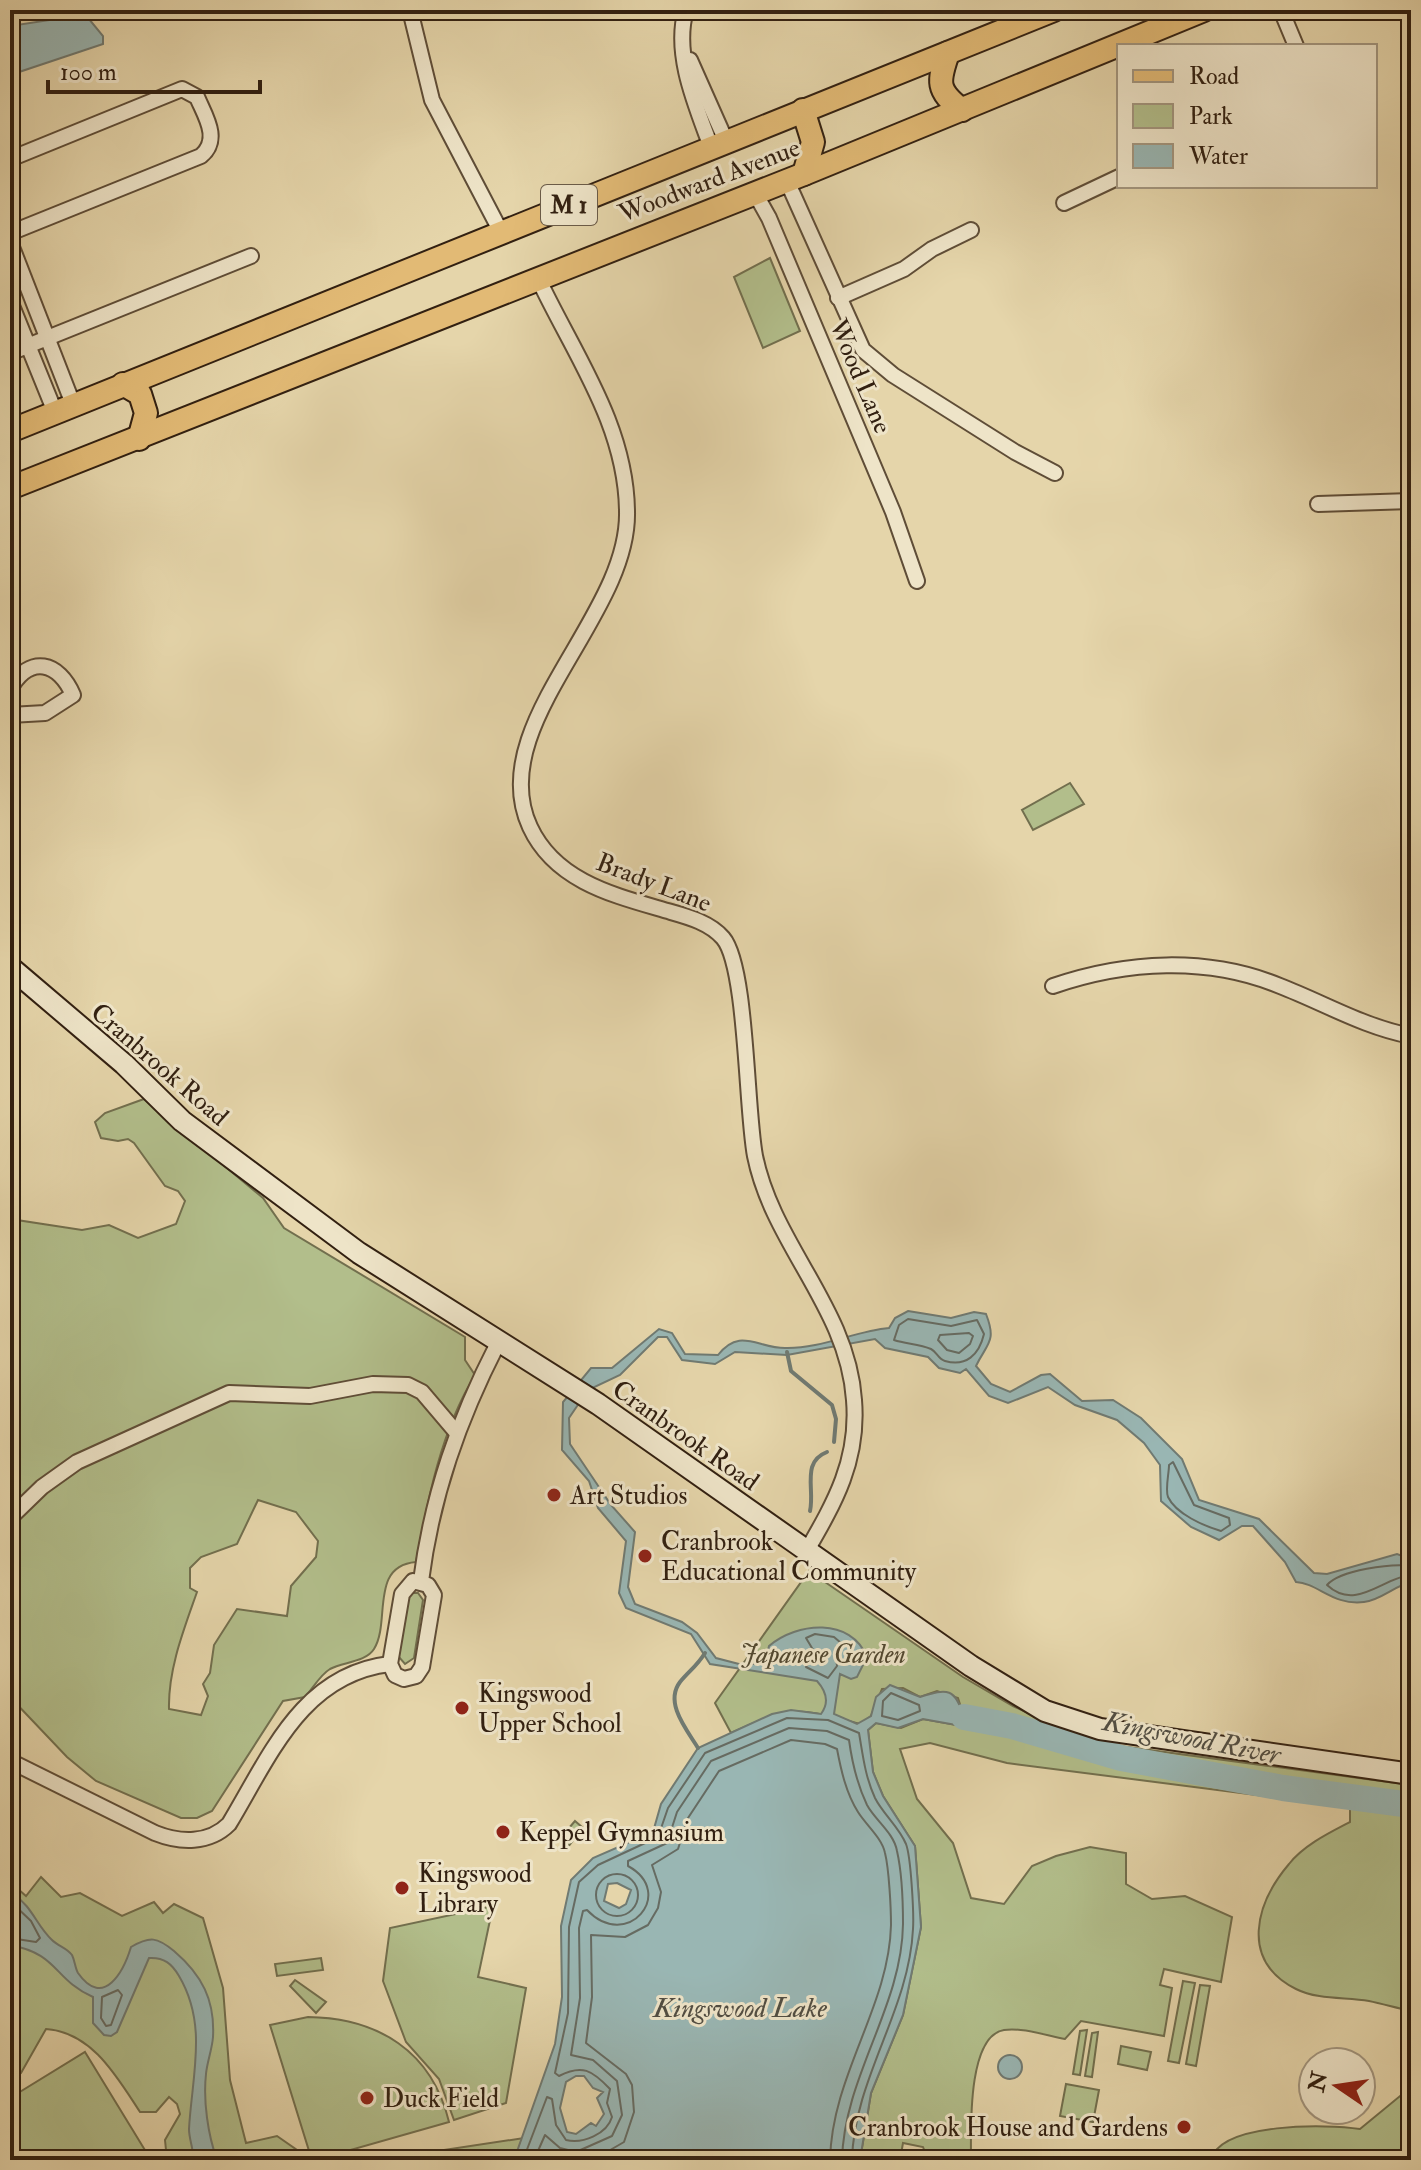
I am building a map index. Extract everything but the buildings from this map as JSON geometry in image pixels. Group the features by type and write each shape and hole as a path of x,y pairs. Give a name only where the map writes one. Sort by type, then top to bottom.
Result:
{"main road":[{"name":"Woodward Avenue","path":"123,384 1054,10"},
{"name":"Woodward Avenue","path":"1122,44 1204,10"},
{"name":"Woodward Avenue","path":"10,488 796,177 1117,46"},
{"path":"948,53 939,78 946,97 962,110"},
{"path":"796,177 813,142 803,110"},
{"path":"123,384 140,394 146,413 139,439"},
{"name":"M 1","path":"10,431 123,384"}],"street":[{"path":"410,10 424,74 438,115 501,232"},
{"path":"686,10 682,27 684,49 718,144"},
{"path":"1281,10 1295,44"},
{"path":"10,159 182,89 197,97 212,136 208,150 201,156 10,233"},
{"path":"796,177 838,298 863,350 876,363 1015,452 1055,473"},
{"path":"1064,203 1117,178"},
{"name":"Wood Lane","path":"755,193 769,218 893,512 917,581"},
{"path":"838,298 904,269 932,249 971,230"},
{"path":"10,242 48,338 64,408"},
{"path":"10,353 251,256"},
{"name":"Brady Lane","path":"538,278 569,334 607,419 624,477 628,513 623,544 608,588 529,742 521,785 528,823 552,859 576,878 603,891 703,923 717,932 731,950 738,978 749,1121 760,1178 784,1238 842,1340 852,1376 854,1443 841,1493 806,1552"},
{"path":"10,301 28,346 64,408"},
{"path":"1318,504 1411,501"},
{"path":"10,689 22,673 48,667 62,672 73,695 45,713 10,715"},
{"path":"1053,986 1104,970 1146,965 1231,972 1277,984 1366,1025 1411,1036"},
{"name":"Cranbrook Road","path":"10,967 124,1064 189,1127 359,1253 598,1404 920,1633 1022,1698 1061,1717 1116,1732 1411,1774"},
{"path":"421,1581 436,1498 456,1432 498,1343"},
{"path":"10,1518 42,1487 77,1462 229,1393 310,1396 373,1384 408,1385 422,1392 456,1432"},
{"path":"413,1581 421,1581 428,1585 434,1595 422,1669 413,1678 404,1679 395,1675 390,1664 404,1589 413,1581"},
{"path":"10,1761 155,1833 177,1840 200,1839 219,1832 229,1824 280,1737 310,1703 348,1673 390,1664"}],"green space":[{"path":"770,258 800,331 763,348 734,277"},
{"path":"1070,783 1084,804 1033,830 1022,810"},
{"path":"144,1099 263,1198 284,1228 465,1337 465,1360 475,1375 445,1442 431,1489 416,1562 401,1566 392,1573 387,1584 379,1638 374,1649 360,1659 330,1669 305,1697 283,1701 212,1811 197,1818 181,1818 96,1781 67,1757 10,1697 10,1219 82,1230 109,1225 138,1238 176,1224 185,1201 178,1191 165,1186 134,1143 128,1139 101,1138 95,1122 105,1113","holes":["258,1500 296,1512 318,1541 316,1557 291,1586 287,1616 237,1609 214,1645 210,1673 203,1684 208,1696 201,1715 169,1709 174,1664 197,1592 190,1588 190,1568 201,1557 237,1544"]},
{"name":"Japanese Garden","path":"809,1571 963,1677 1013,1706 1090,1742 1411,1785 1411,2011 1369,2001 1313,1995 1296,1989 1278,1977 1266,1963 1260,1947 1262,1913 1277,1879 1302,1851 1350,1822 1350,1807 1007,1763 930,1743 900,1749 917,1799 953,1843 971,1898 1004,1904 1032,1866 1090,1847 1126,1853 1126,1884 1152,1899 1185,1896 1232,1917 1221,1982 1164,1969 1160,1985 1172,1988 1164,2036 1081,2021 1065,2039 1004,2030 992,2036 977,2066 971,2160 928,2160 923,2147 903,2143 900,2160 860,2160 871,2093 903,2015 921,1927 915,1846 883,1796 873,1772 868,1730 876,1723 901,1728 923,1719 956,1725 964,1717 958,1698 937,1691 920,1697 903,1688 882,1689 871,1716 861,1724 795,1712 769,1717 731,1733 715,1703"},
{"path":"418,1593 423,1600 414,1658 405,1664 398,1656 408,1596"},
{"path":"575,1821 583,1828 568,1847 569,1828"},
{"path":"41,1877 61,1897 80,1893 122,1916 154,1902 163,1913 174,1904 203,1918 223,1988 230,2080 246,2143 277,2136 297,2150 303,2160 167,2160 165,2140 180,2114 177,2104 169,2097 156,2112 140,2112 102,2058 77,2038 62,2032 46,2029 21,2073 10,2079 10,2037 17,2009 10,2000 10,1882 26,1896"},
{"path":"493,1906 478,1977 526,1988 506,2103 454,2120 439,2079 406,2042 383,1981 390,1928"},
{"path":"321,1958 323,1970 277,1976 275,1964"},
{"path":"295,1980 326,2002 316,2013 290,1986"},
{"path":"1183,1981 1195,1983 1179,2063 1168,2061"},
{"path":"1200,1985 1210,1986 1196,2066 1186,2064"},
{"name":"Duck Field","path":"308,2017 357,2024 398,2043 430,2076 449,2122 319,2159 310,2154 270,2025"},
{"path":"1087,2030 1080,2075 1073,2074 1080,2031"},
{"path":"1098,2032 1092,2077 1085,2076 1092,2033"},
{"path":"1121,2046 1151,2052 1147,2070 1118,2064"},
{"path":"85,2052 151,2160 19,2160 10,2145 10,2098"},
{"path":"1066,2084 1099,2090 1093,2122 1060,2116"},
{"path":"1411,2087 1411,2160 1211,2160 1219,2148 1234,2138 1254,2132 1324,2126 1360,2129 1377,2126 1377,2115"},
{"path":"524,2138 514,2160 378,2160"}],"water":[{"path":"69,17 89,19 103,36 103,44 10,75 10,26"},
{"name":"Kingswood Lake","path":"908,1311 951,1318 974,1312 986,1314 991,1337 976,1366 991,1384 1010,1392 1041,1375 1050,1374 1082,1401 1113,1400 1141,1418 1182,1459 1199,1500 1259,1519 1314,1573 1327,1574 1397,1554 1411,1559 1411,1582 1370,1601 1343,1601 1296,1582 1285,1562 1253,1526 1242,1526 1219,1540 1191,1527 1161,1501 1160,1465 1144,1443 1117,1420 1075,1405 1048,1387 1008,1403 989,1396 966,1369 960,1373 939,1368 928,1357 885,1348 875,1339 787,1355 735,1352 715,1364 682,1360 667,1337 658,1337 620,1375 588,1390 569,1418 570,1444 611,1505 635,1532 628,1587 635,1604 682,1622 697,1633 716,1658 739,1664 765,1664 769,1646 808,1628 836,1630 849,1635 867,1657 857,1677 851,1679 840,1674 834,1714 857,1724 871,1716 876,1697 890,1685 920,1697 937,1692 949,1693 957,1700 964,1717 956,1725 923,1719 898,1728 876,1723 868,1730 873,1772 883,1796 915,1846 921,1927 903,2015 871,2093 860,2160 514,2160 555,2044 562,1997 561,1926 571,1880 593,1858 653,1832 661,1804 698,1748 772,1714 791,1710 821,1714 826,1701 817,1681 710,1664 691,1634 626,1608 619,1593 626,1541 598,1508 589,1481 562,1450 563,1402 591,1368 612,1368 659,1329 672,1333 685,1354 718,1355 741,1340 785,1348 812,1346 889,1328 895,1318","holes":["617,1883 631,1890 626,1904 619,1908 604,1901 608,1884","576,2076 584,2076 593,2088 603,2092 597,2098 604,2114 596,2126 591,2123 576,2134 567,2132 560,2108 566,2082"]},
{"path":"12,1893 25,1904 52,1940 72,1955 78,1973 96,1988 112,1982 131,1947 148,1940 168,1946 192,1969 205,1989 212,2011 213,2037 205,2095 217,2160 193,2160 189,2129 196,2032 188,1994 173,1968 163,1960 149,1958 117,2032 111,2036 104,2035 93,2023 93,1997 70,1983 38,1954 10,1945"},
{"path":"1010,2055 1019,2058 1022,2067 1019,2076 1010,2079 1001,2076 998,2067 1001,2058"}],"waterway":[{"path":"787,1352 791,1371 832,1405 836,1419 834,1442"},
{"path":"810,1511 814,1462 827,1452"},
{"path":"698,1748 683,1725 675,1699 680,1682 705,1653"},
{"name":"Kingswood River","path":"964,1717 1012,1726 1121,1758 1283,1788 1411,1805"}],"place":[{"name":"Art Studios","path":"554,1495"},
{"name":"Cranbrook Educational Community","path":"645,1556"},
{"name":"Kingswood Upper School","path":"462,1708"},
{"name":"Keppel Gymnasium","path":"503,1832"},
{"name":"Kingswood Library","path":"402,1888"},
{"name":"Duck Field","path":"367,2098"},
{"name":"Cranbrook House and Gardens","path":"1184,2127"}]}
